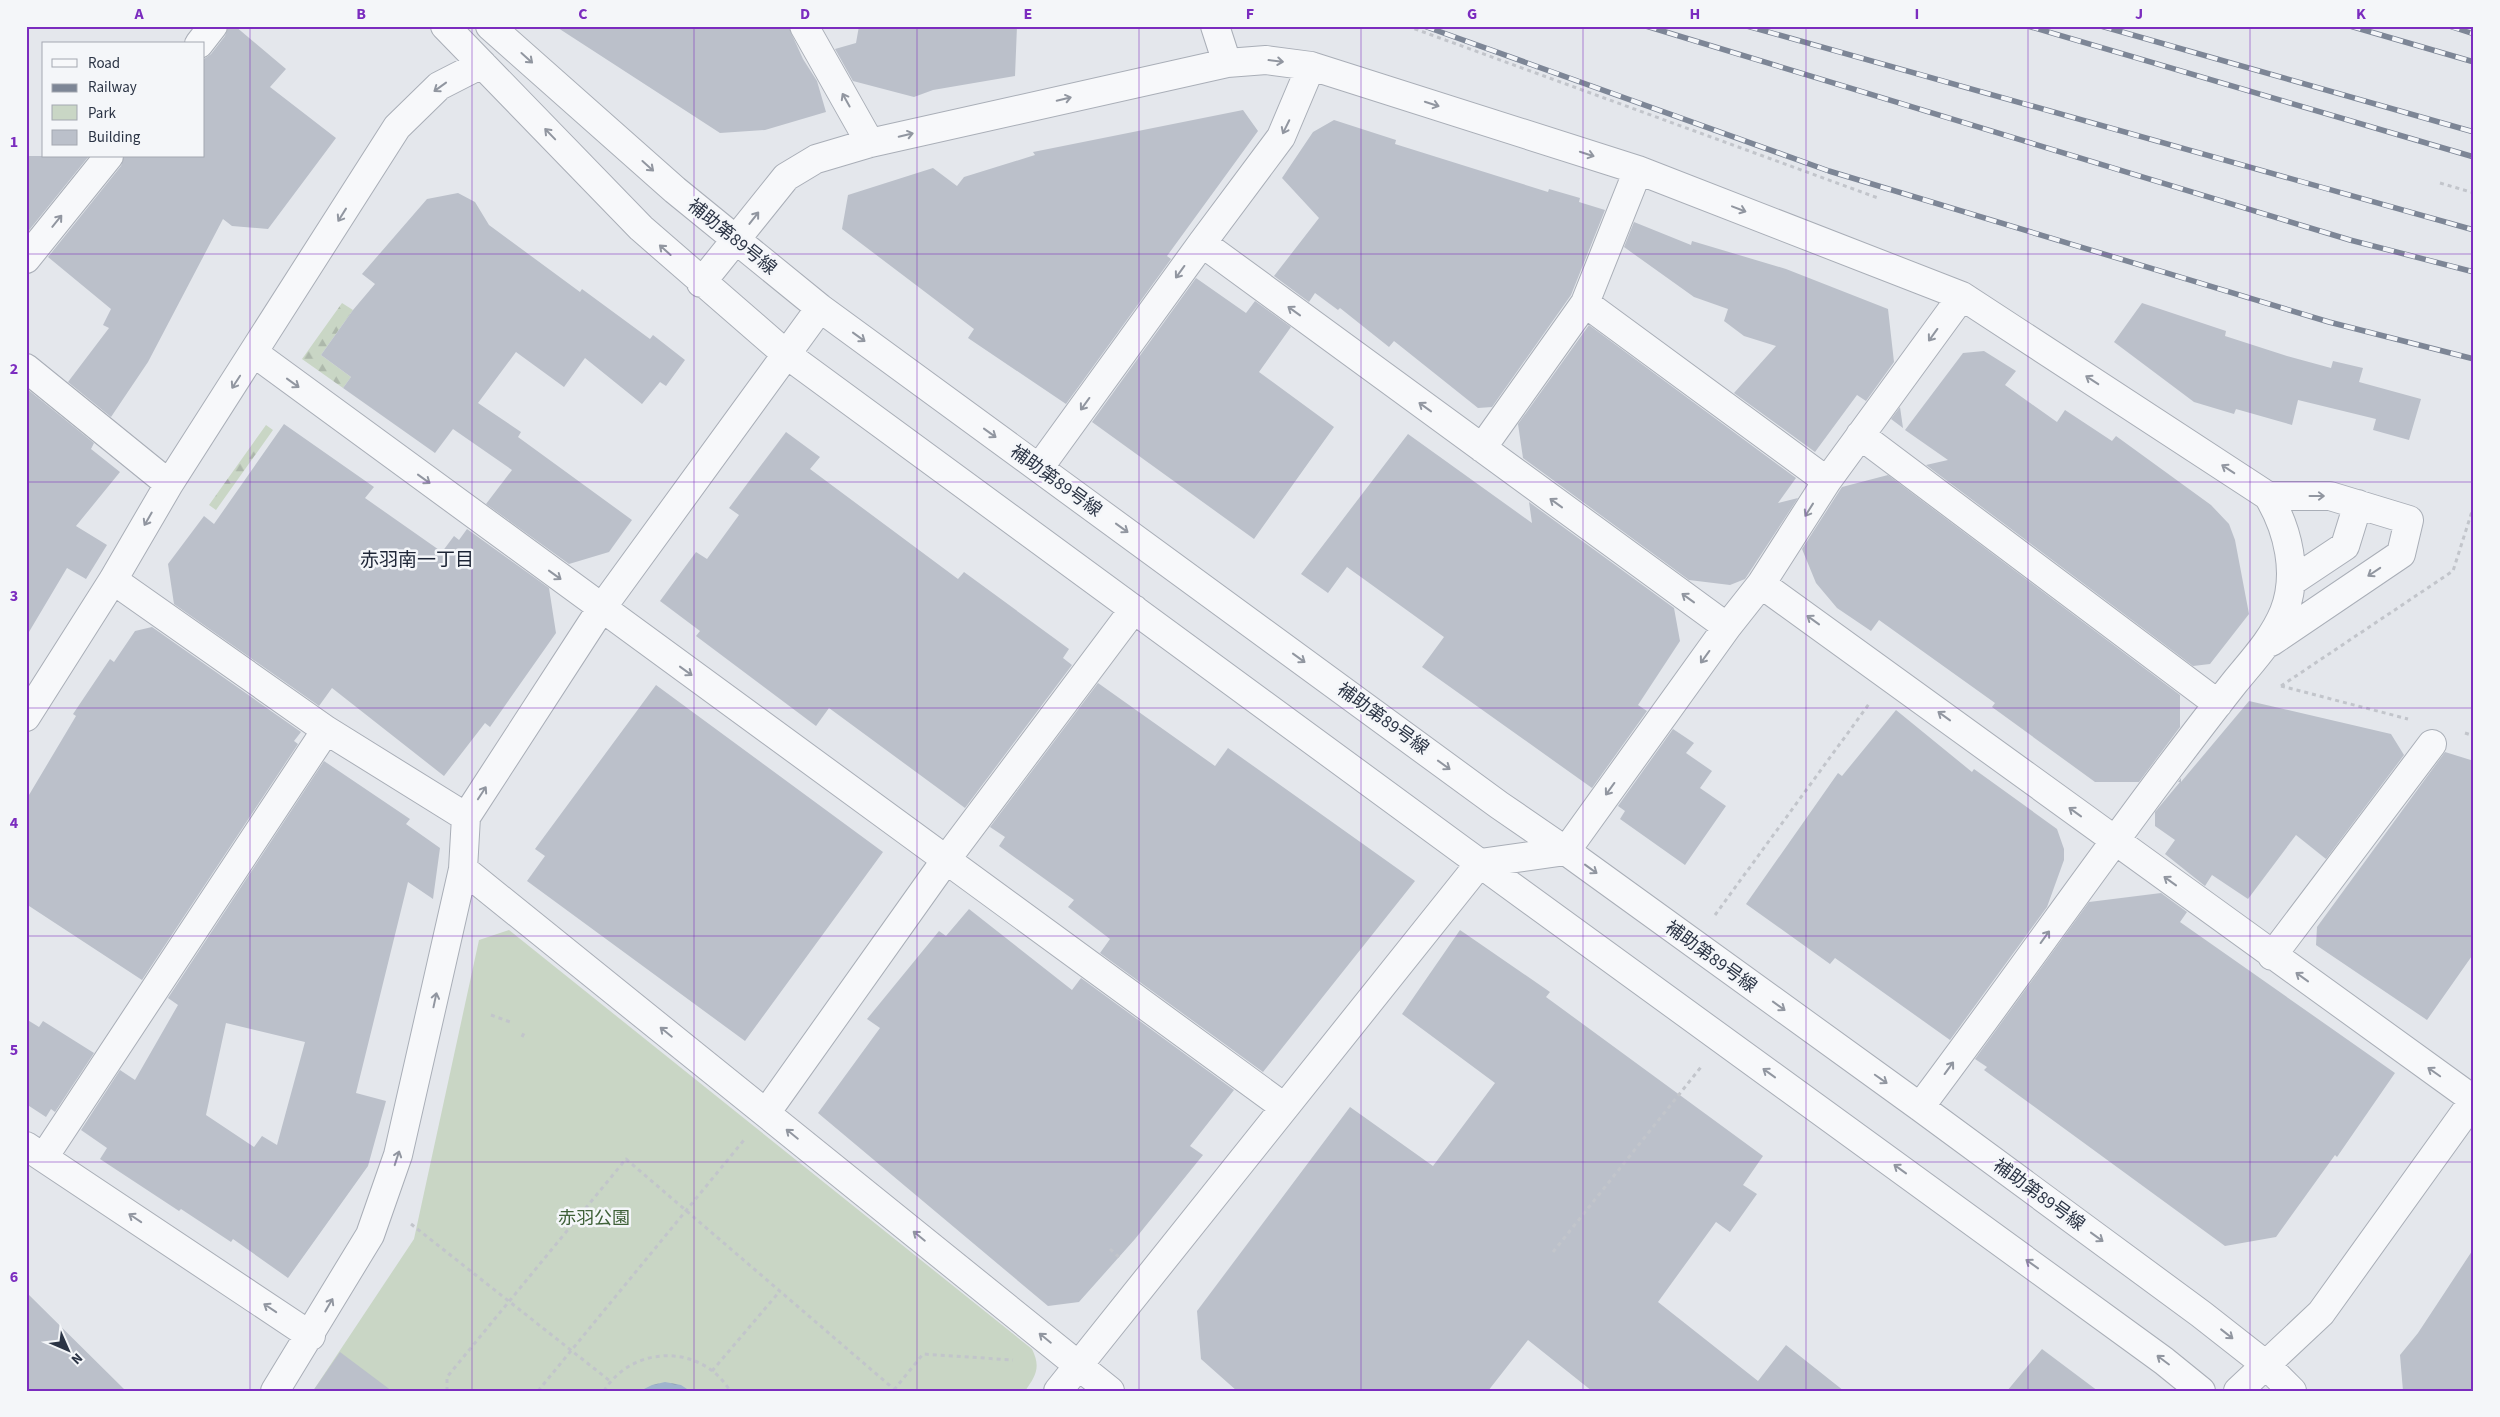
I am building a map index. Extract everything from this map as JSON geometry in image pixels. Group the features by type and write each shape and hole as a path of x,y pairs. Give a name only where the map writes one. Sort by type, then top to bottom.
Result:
{"street":[{"path":"201,42 213,26"},
{"path":"445,26 641,228 701,283 786,354 1480,863 2148,1349 2201,1391"},
{"name":"補助第89号線","path":"490,26 675,190 820,308 1499,805 1566,851 1920,1107 2193,1308 2266,1365 2292,1391"},
{"path":"804,26 870,143"},
{"path":"1215,26 1227,63"},
{"path":"701,283 786,177 816,159 870,143 1227,63 1266,60 1312,66 1638,170 1962,296 2268,496 2278,512 2288,541 2291,582 2285,611 2266,646 2218,704 2115,841 1920,1107"},
{"path":"29,705 113,580 169,484 254,354 397,127 439,86 482,64"},
{"path":"1038,468 1281,137 1312,66"},
{"path":"26,259 107,158"},
{"path":"1482,448 1585,303 1638,170"},
{"path":"1202,243 1727,627"},
{"path":"1058,1391 1480,863 1566,851 1727,627 1762,584 1826,482 1962,296"},
{"path":"1585,303 1826,482"},
{"path":"275,1391 311,1336 370,1235 398,1155 463,869 466,818 601,609 820,308"},
{"path":"254,354 1284,1107"},
{"path":"26,368 169,484"},
{"path":"1860,435 2218,704"},
{"path":"2266,646 2401,554 2409,520 2330,496 2268,496"},
{"path":"2291,582 2345,546 2358,504"},
{"path":"113,580 326,730 466,818"},
{"path":"1762,584 2272,956 2474,1100 2321,1313 2238,1391"},
{"path":"766,1113 945,861 1134,609"},
{"path":"311,1336 35,1151 326,730"},
{"path":"2272,956 2432,744"},
{"path":"463,869 1110,1391"}],"path":[{"path":"1407,26 1878,198"},
{"path":"2440,183 2474,193"},
{"path":"1693,944 1890,676"},
{"path":"2281,686 2416,721"},
{"path":"2464,733 2474,736"},
{"path":"492,1016 512,1023"},
{"path":"522,1037 524,1031"},
{"path":"1553,1252 1701,1067"},
{"path":"538,1391 685,1209 766,1113"},
{"path":"447,1391 447,1377 626,1160 894,1391 923,1354 1016,1360"},
{"path":"409,1222 610,1381"},
{"path":"712,1371 780,1291"},
{"path":"604,1391 610,1381 629,1365 653,1355 678,1355 703,1363 723,1379 730,1391"}],"green space":[{"path":"342,303 353,310 321,355 351,377 343,388 302,359"},
{"path":"266,425 273,430 216,510 209,505"},
{"name":"赤羽公園","path":"509,930 1032,1349 1037,1366 1032,1381 1025,1391 313,1391 414,1239 479,940"}],"water":[{"path":"665,1382 681,1385 690,1391 640,1391 652,1385"}],"building":[{"path":"228,26 235,26 286,69 270,87 336,138 268,229 232,226 223,219 148,362 111,417 68,382 109,328 103,325 111,309 48,257 121,166 123,158 205,158 205,58 211,54 225,36"},
{"path":"555,26 788,26 803,59 817,81 826,112 765,130 720,133"},
{"path":"859,26 1017,26 1015,76 933,90 914,97 853,81 835,49 856,43"},
{"path":"1243,110 1258,131 1167,256 1171,259 1066,404 968,338 974,329 842,229 848,195 933,168 957,186 964,177 1035,155 1033,152"},
{"path":"1334,120 1396,140 1395,144 1548,192 1549,189 1580,198 1579,202 1605,210 1571,295 1492,407 1478,408 1394,341 1389,347 1340,308 1338,310 1315,293 1309,302 1274,276 1319,218 1282,178 1313,132"},
{"path":"26,156 87,158 26,234"},
{"path":"458,193 475,202 489,225 580,292 582,289 650,339 653,335 685,360 666,386 660,382 642,404 585,358 564,387 516,352 478,403 521,432 518,437 632,520 609,552 569,564 486,504 512,470 453,429 435,453 343,388 351,377 321,355 353,310 375,284 362,274 427,199"},
{"path":"1634,222 1691,245 1692,241 1786,269 1888,309 1894,362 1866,401 1857,395 1815,452 1734,393 1776,346 1744,336 1724,321 1728,309 1694,297 1624,247"},
{"path":"1196,278 1246,313 1255,301 1291,327 1259,372 1334,427 1254,539 1092,422"},
{"path":"2142,303 2226,331 2225,336 2287,356 2331,368 2333,361 2363,368 2359,382 2421,399 2409,440 2373,430 2376,419 2298,400 2292,425 2236,409 2234,414 2194,402 2114,342"},
{"path":"1589,325 1796,478 1778,503 1798,498 1745,579 1730,585 1689,580 1523,458 1518,424"},
{"path":"1984,351 2016,371 2005,385 2057,422 2065,410 2112,441 2116,436 2211,505 2229,524 2235,540 2249,614 2210,664 2193,666 1926,465 1948,460 1905,430 1963,353"},
{"path":"26,388 94,443 91,449 120,472 76,526 107,545 86,579 67,568 26,637"},
{"path":"1900,407 1903,428 1891,419"},
{"path":"284,424 374,487 365,498 442,552 454,536 459,540 467,529 549,588 556,633 490,727 485,723 444,776 332,688 319,706 174,604 168,564 204,516 214,524"},
{"path":"786,432 820,457 810,469 958,579 964,572 1069,649 1063,658 1072,665 965,808 829,708 816,726 696,636 700,631 660,601 696,552 707,559 739,515 729,508"},
{"path":"1408,434 1532,523 1529,502 1674,608 1680,641 1638,705 1647,711 1592,788 1422,667 1444,637 1347,567 1328,593 1301,574"},
{"path":"1888,475 2180,695 2180,727 2139,782 2095,782 1992,707 1995,703 1879,620 1871,631 1837,608 1816,583 1802,549 1842,487"},
{"path":"152,627 301,732 294,741 298,744 142,980 26,904 26,800 76,716 73,714 110,659 114,662 135,631"},
{"path":"1098,683 1215,766 1228,748 1415,881 1263,1072 1100,953 1110,939 1068,907 1074,900 999,846 1005,837 990,827"},
{"path":"656,685 883,852 745,1041 527,881 545,856 535,849"},
{"path":"2249,701 2391,734 2404,755 2326,859 2296,835 2248,899 2212,875 2205,886 2165,854 2175,840 2155,826 2155,812 2180,782 2178,782 2181,778 2181,782"},
{"path":"1896,710 1972,772 1974,769 2057,829 2064,849 2064,860 2047,907 1950,1040 1835,958 1830,964 1746,904 1838,773 1842,776"},
{"path":"1673,729 1694,743 1686,753 1712,771 1700,788 1726,806 1685,865 1620,819 1625,811 1618,806"},
{"path":"2445,752 2474,761 2474,953 2427,1020 2316,945 2317,927"},
{"path":"324,761 410,819 406,824 440,848 433,899 408,882 356,1093 386,1101 368,1166 288,1278 233,1239 231,1242 181,1209 179,1211 100,1159 107,1148 81,1130 120,1070 135,1080 178,1005 168,998","holes":["226,1023 305,1042 277,1145 262,1136 254,1147 206,1115"]},
{"path":"2161,893 2187,912 2180,922 2395,1073 2337,1157 2335,1155 2276,1237 2225,1246 1984,1070 1987,1067 1975,1059 2089,902"},
{"path":"969,909 1072,990 1081,978 1234,1090 1190,1146 1203,1155 1135,1239 1079,1302 1048,1306 818,1113 880,1028 867,1019 939,931 946,936"},
{"path":"1460,930 1550,992 1546,997 1763,1156 1743,1185 1757,1194 1730,1232 1716,1222 1658,1302 1758,1381 1786,1345 1844,1391 1592,1391 1528,1340 1488,1391 1237,1391 1201,1359 1197,1311 1350,1107 1433,1166 1495,1083 1402,1014"},
{"path":"26,1019 39,1027 43,1021 94,1053 55,1112 51,1109 46,1117 26,1104"},
{"path":"2474,1248 2474,1391 2403,1391 2400,1355 2418,1333"},
{"path":"26,1292 126,1391 26,1391"},
{"path":"2042,1349 2098,1391 2007,1391"},
{"path":"340,1352 392,1391 313,1391"}],"railway":[{"path":"1424,26 1829,171 2329,322 2474,359"},
{"path":"1646,26 2350,240 2474,272"},
{"path":"1747,26 2474,230"},
{"path":"2028,26 2474,157"},
{"path":"2101,26 2474,132"},
{"path":"2350,26 2474,62"},
{"path":"2449,26 2474,34"}],"district":[{"name":"赤羽南一丁目","path":"417,560"}]}
